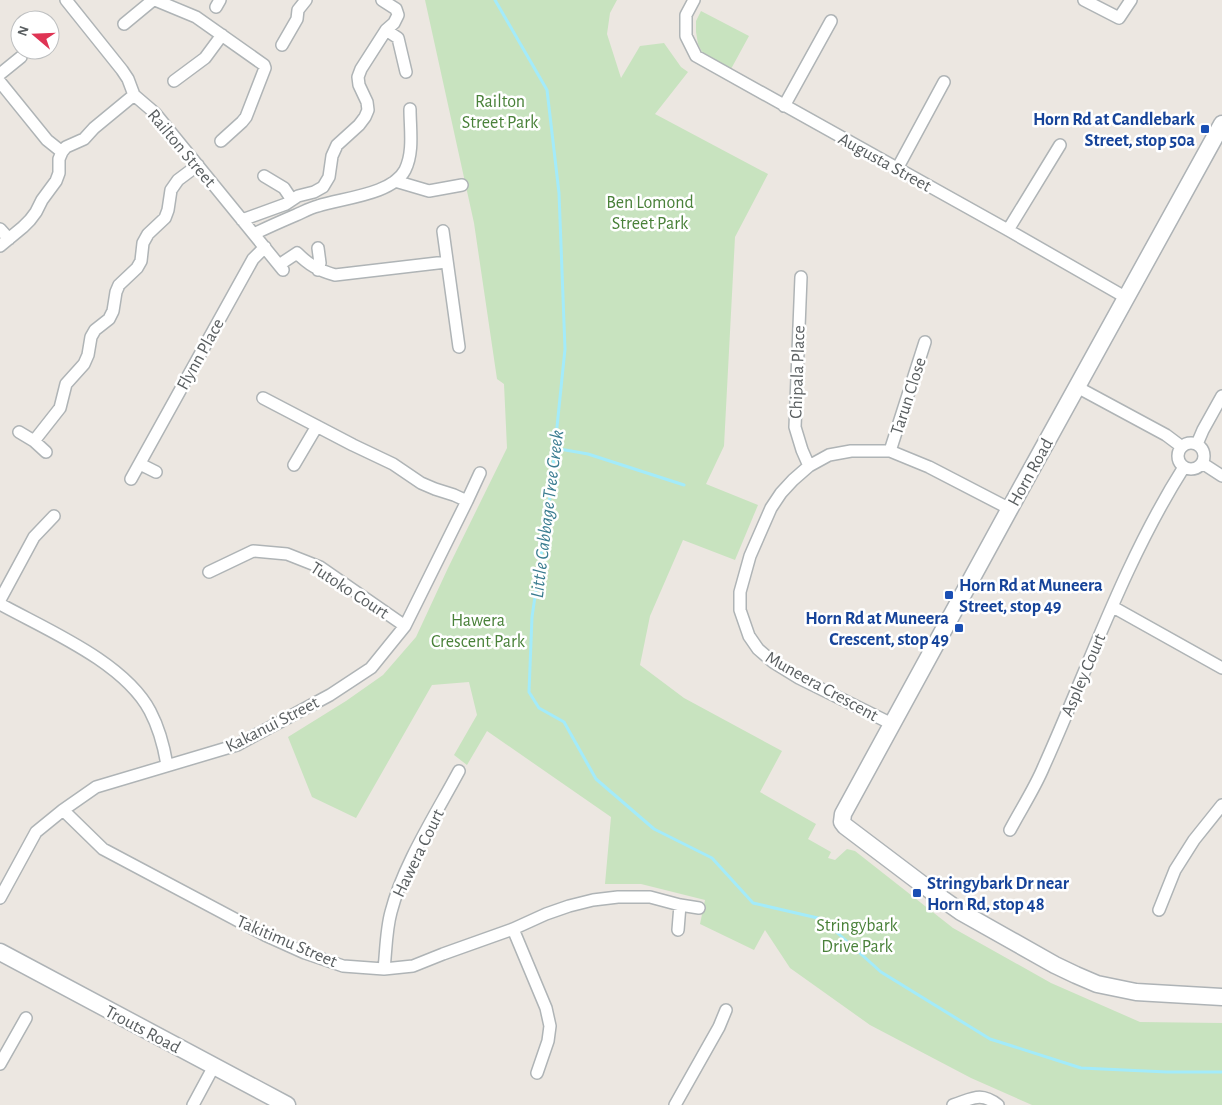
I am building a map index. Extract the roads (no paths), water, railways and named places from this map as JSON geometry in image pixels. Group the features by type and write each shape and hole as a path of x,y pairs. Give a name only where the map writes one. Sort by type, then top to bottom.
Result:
{"street":[{"name":"Railton Street","path":"66,0 122,70 128,79 134,96 155,113 281,267 296,253 318,270"},
{"path":"124,24 154,0 196,17 264,64 246,117 221,141"},
{"path":"282,46 297,19 298,10 306,0"},
{"path":"242,220 286,204 298,196 314,192 323,187 329,177 332,156 337,144 366,117 368,110 367,102 359,85 358,77 361,69 386,30 394,23 398,15 396,9 382,0"},
{"name":"Augusta Street","path":"694,0 686,15 686,36 696,56 1126,297"},
{"path":"1084,0 1119,18 1131,0"},
{"path":"784,106 831,21"},
{"path":"386,30 398,38 406,72"},
{"path":"174,81 205,58 222,35"},
{"path":"0,74 17,60"},
{"path":"0,82 47,140 62,152"},
{"path":"897,169 944,82"},
{"path":"0,229 4,243 23,228 56,181 62,152 66,147 84,139 94,128 134,96"},
{"path":"254,234 318,206 383,189 395,181 404,171 410,152 410,109"},
{"name":"Horn Road","path":"1222,124 843,814 842,822 961,912 1076,975 1097,984 1136,992 1222,997"},
{"path":"1008,230 1060,145"},
{"path":"34,441 60,408 66,384 84,364 88,355 91,337 109,319 113,311 119,285 137,268 141,261 143,242 148,234 165,218 171,190 178,180 198,165"},
{"path":"264,176 284,188 292,200"},
{"path":"395,181 429,191 462,185"},
{"path":"442,231 459,347"},
{"name":"Flynn Place","path":"131,479 253,259 265,247"},
{"path":"318,248 320,263 318,270 334,275 446,262"},
{"name":"Chipala Place","path":"801,277 795,427 809,466"},
{"name":"Tarun Close","path":"890,451 925,342"},
{"path":"1078,387 1166,435 1182,446"},
{"path":"1197,444 1222,396"},
{"path":"263,398 393,464 421,483 467,501"},
{"path":"294,465 317,426"},
{"path":"19,432 34,441 46,452"},
{"path":"1189,443 1197,444 1203,451 1204,459 1202,463 1192,469 1184,467 1178,457 1182,446 1189,443"},
{"name":"Muneera Crescent","path":"892,724 799,678 773,662 758,649 749,636 740,610 740,592 750,556 771,508 793,480 809,466 829,456 851,451 890,451 929,467 1010,509"},
{"path":"1202,463 1222,476"},
{"path":"140,464 156,472"},
{"name":"Aspley Court","path":"1010,830 1043,769 1140,545 1171,486 1184,467"},
{"name":"Kakanui Street","path":"0,898 36,832 96,787 237,745 330,695 371,668 405,626 480,473"},
{"path":"0,600 34,537 54,516"},
{"name":"Tutoko Court","path":"208,572 253,551 287,554 320,567 405,626"},
{"path":"0,604 76,645 119,675 150,710 159,731 167,765"},
{"path":"1113,607 1222,668"},
{"name":"Hawera Court","path":"384,970 390,914 398,887 460,771"},
{"path":"1159,910 1175,870 1194,840 1222,805"},
{"name":"Takitimu Street","path":"63,810 103,849 265,935 306,953 343,966 384,970 413,966 513,929 561,908 593,900 618,897 650,897 699,908"},
{"path":"678,930 680,905"},
{"path":"513,929 546,1008 550,1026 548,1042 537,1072"},
{"name":"Trouts Road","path":"0,952 287,1105"},
{"path":"675,1105 719,1027 726,1010"},
{"path":"0,1064 4,1047 26,1018"},
{"path":"193,1105 214,1066"},
{"path":"953,1105 979,1096 990,1099 998,1105"}],"waterway":[{"name":"Little Cabbage Tree Creek","path":"495,0 547,90 559,193 565,349 550,495 532,617 529,692 539,708 564,722 596,779 654,829 712,858 753,903 822,919 881,972 990,1039 1081,1068 1167,1072 1222,1072"},
{"path":"554,448 588,454 684,485"}],"place":[{"name":"Horn Rd at Candlebark Street, stop 50a","path":"1205,129"},
{"name":"Horn Rd at Muneera Street, stop 49","path":"949,595"},
{"name":"Horn Rd at Muneera Crescent, stop 49","path":"959,628"},
{"name":"Stringybark Dr near Horn Rd, stop 48","path":"917,893"}],"park label":[{"name":"Railton Street Park","path":"500,111"},
{"name":"Ben Lomond Street Park","path":"650,212"},
{"name":"Hawera Crescent Park","path":"478,630"},
{"name":"Stringybark Drive Park","path":"857,935"}]}
